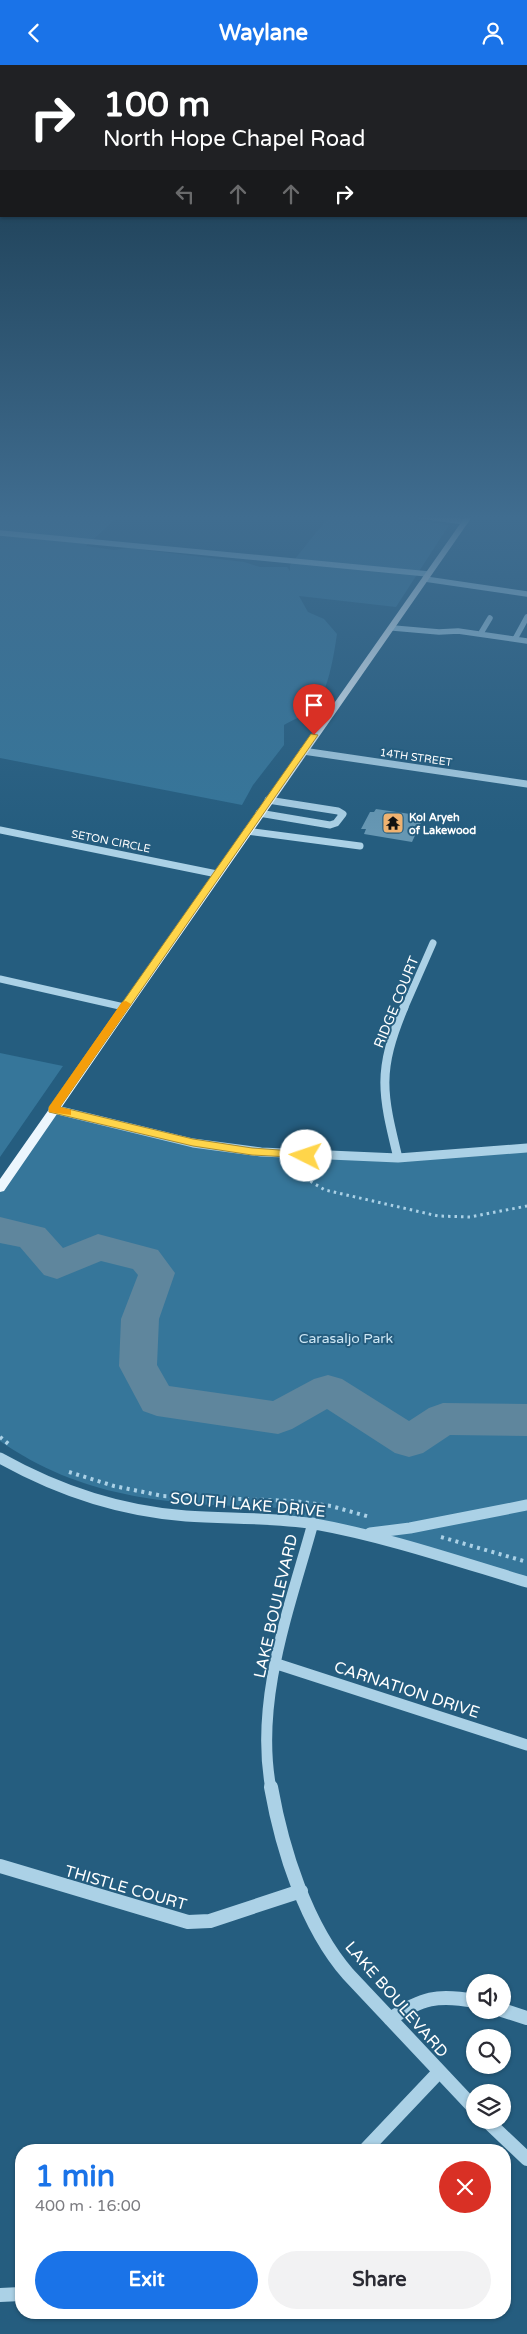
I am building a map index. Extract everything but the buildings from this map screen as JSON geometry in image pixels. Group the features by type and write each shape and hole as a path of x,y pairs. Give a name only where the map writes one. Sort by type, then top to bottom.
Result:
{"main road":[{"path":"0,1187 268,800 398,620"}],"street":[{"path":"480,633 489,620"},
{"path":"515,639 525,620"},
{"path":"393,628 480,633 527,641"},
{"name":"14TH STREET","path":"303,751 527,784"},
{"path":"259,813 330,825 336,823 343,814 338,811 268,800"},
{"name":"SETON CIRCLE","path":"0,831 217,874"},
{"path":"247,831 360,846"},
{"name":"RIDGE COURT","path":"398,1159 385,1101 384,1069 390,1047 433,943"},
{"path":"0,979 124,1007"},
{"path":"53,1109 193,1143 252,1151 398,1159 527,1148"},
{"name":"SOUTH LAKE DRIVE","path":"0,1457 45,1483 77,1496 135,1511 313,1523 366,1534 527,1582"},
{"path":"366,1534 410,1528 527,1505"},
{"name":"LAKE BOULEVARD","path":"313,1523 277,1664 269,1719 267,1756 274,1805 301,1891 335,1957 438,2073 466,2100"},
{"name":"CARNATION DRIVE","path":"277,1664 527,1745"},
{"name":"THISTLE COURT","path":"0,1865 188,1923 210,1921 301,1891"},
{"path":"390,2019 417,2000 437,1996 466,2000"},
{"path":"511,2013 527,2018"},
{"path":"371,2144 438,2073"},
{"path":"495,2129 527,2159"},
{"path":"0,2295 15,2295"}],"path":[{"path":"285,1166 325,1190 438,1217 470,1217 527,1206"}],"green space":[{"path":"0,620 325,620 337,634 326,686 317,704 308,712 284,725 284,745 253,785 242,805 0,758"},
{"path":"0,1053 63,1066 0,1157"},
{"name":"Carasaljo Park","path":"53,1109 193,1143 398,1158 527,1148 527,1582 366,1534 272,1519 283,1508 208,1505 136,1496 101,1488 67,1477 33,1462 0,1441 0,1188"}],"waterway":[{"path":"0,1230 32,1237 57,1266 98,1247 145,1259 157,1273 140,1319 138,1366 157,1400 278,1418 328,1390 409,1441 443,1419 527,1420"}],"slow traffic":[{"path":"68,1113 53,1109 126,1004"}],"place":[{"name":"Kol Aryeh of Lakewood","path":"393,823"}],"route":[{"path":"306,1156 193,1143 53,1109 314,735"}]}
